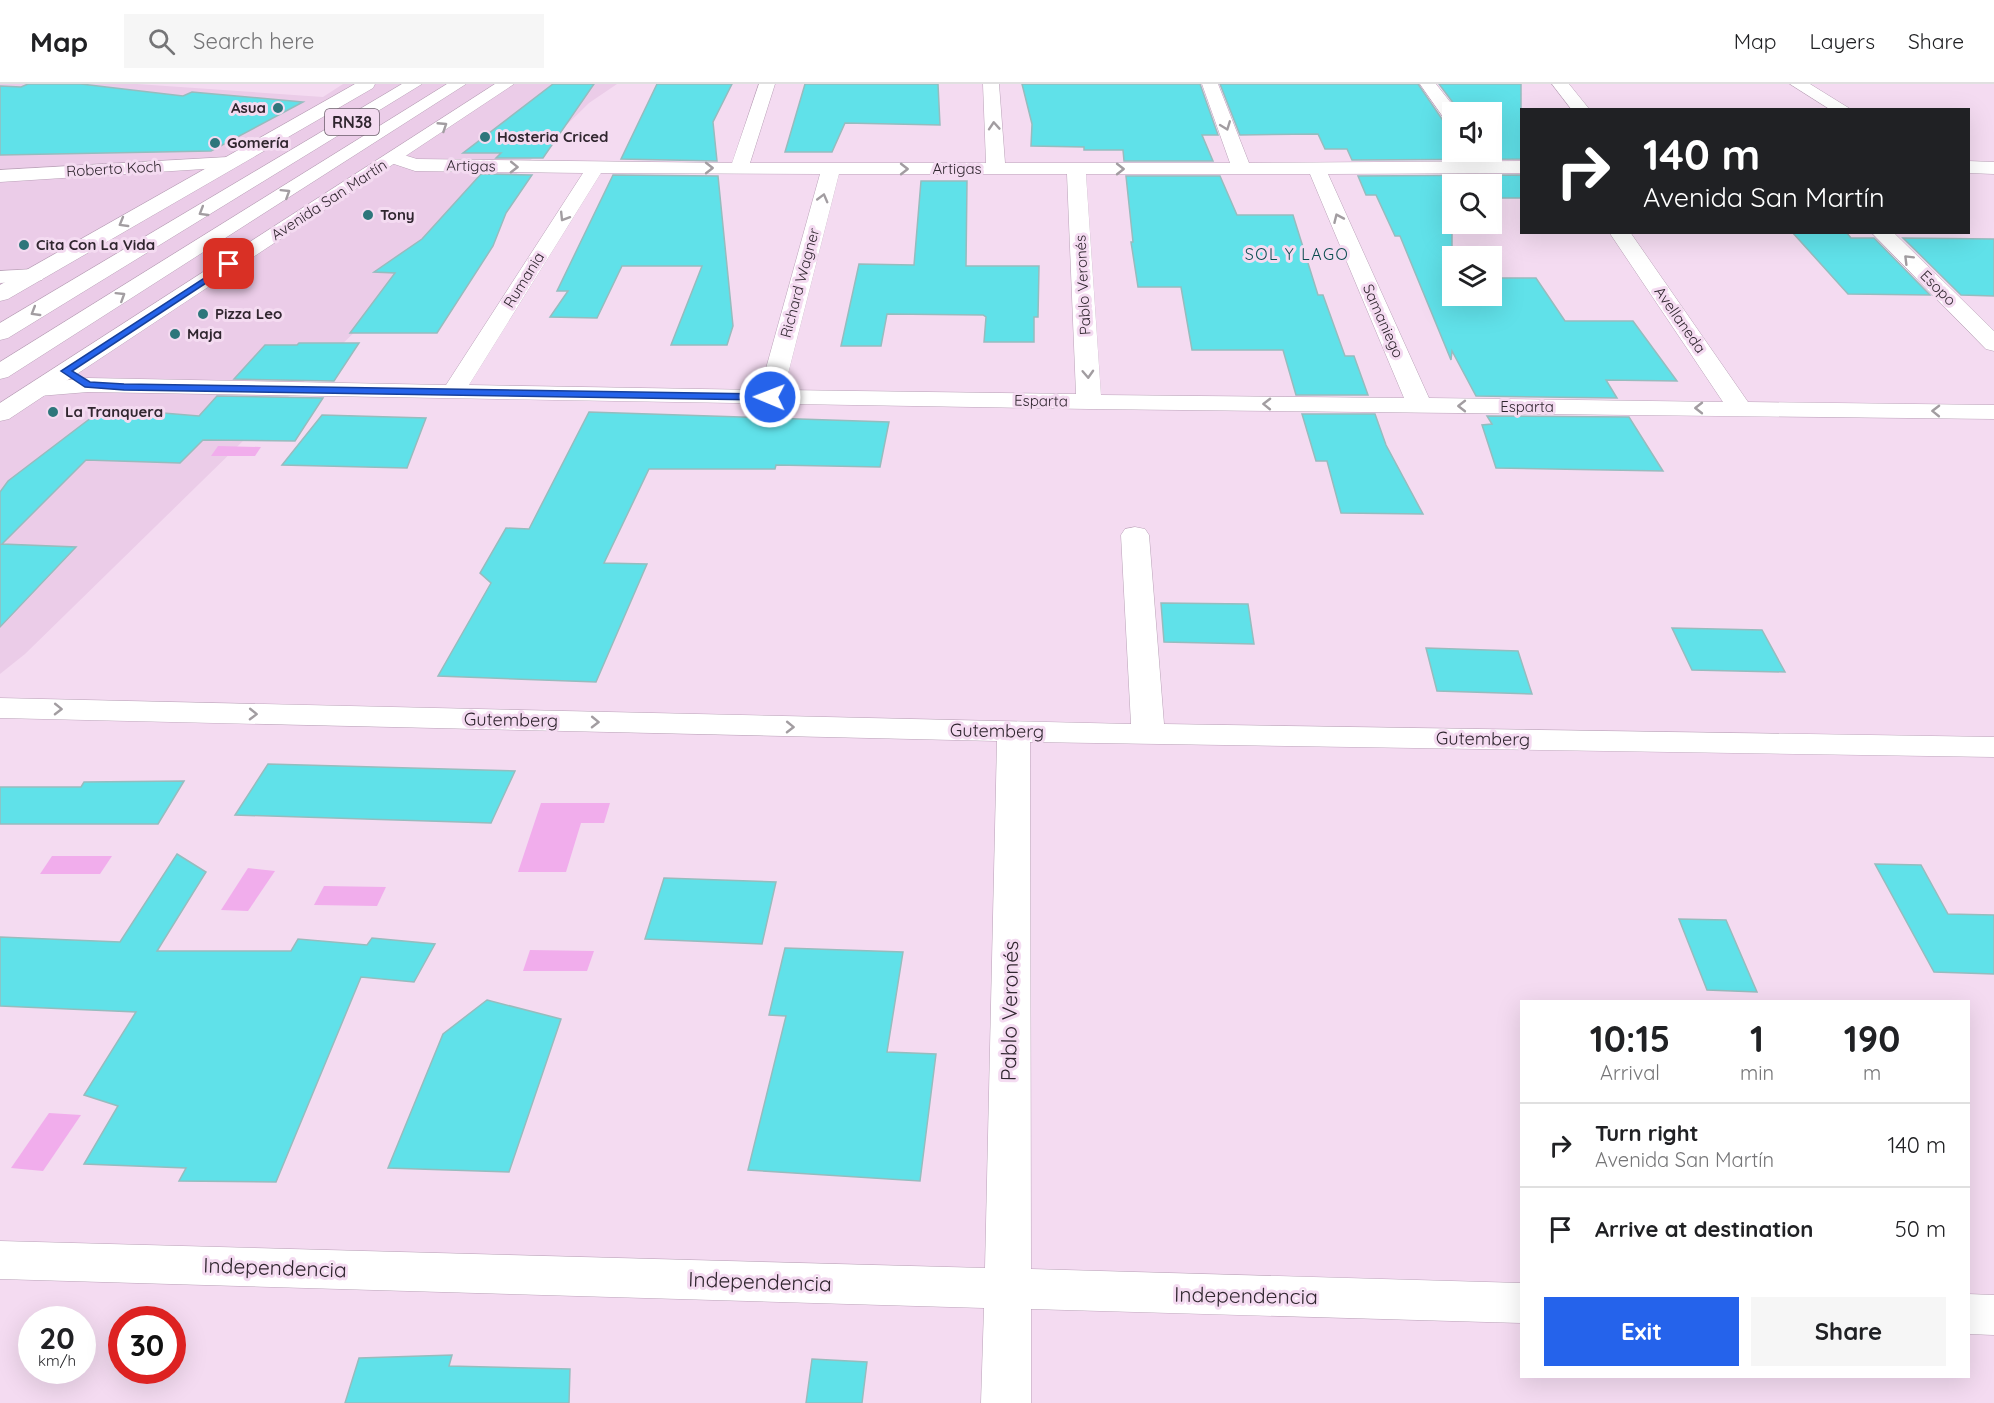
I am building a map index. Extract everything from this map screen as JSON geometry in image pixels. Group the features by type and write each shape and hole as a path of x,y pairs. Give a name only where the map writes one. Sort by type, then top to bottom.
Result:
{"street":[{"path":"0,294 367,84"},
{"name":"RN38","path":"0,372 62,332 370,152 458,84"},
{"name":"Avenida San Martín","path":"0,414 171,302 370,152 506,84"},
{"path":"739,168 767,84"},
{"path":"991,84 996,169"},
{"path":"1210,84 1242,169"},
{"path":"1428,84 1442,103"},
{"path":"1560,84 1580,108"},
{"path":"1798,84 1840,108"},
{"path":"370,152 347,139 349,133 410,95 411,86"},
{"name":"RN38","path":"0,333 411,86"},
{"path":"1780,90 1811,108"},
{"name":"Roberto Koch","path":"0,176 289,160 370,152"},
{"name":"Artigas","path":"370,152 415,165 595,168 1317,169 1442,161"},
{"name":"Artigas","path":"1498,162 1520,166"},
{"path":"1970,167 1994,168"},
{"name":"Rumania","path":"453,392 595,168"},
{"name":"Richard Wagner","path":"770,397 831,169"},
{"name":"Pablo Veronés","path":"1076,169 1089,402"},
{"name":"Samaniego","path":"1317,169 1420,406"},
{"name":"Avellaneda","path":"1620,234 1740,408"},
{"name":"Esopo","path":"1883,234 1994,344"},
{"path":"0,278 109,267"},
{"path":"62,332 171,302"},
{"path":"29,353 66,371 88,385"},
{"name":"Esparta","path":"0,392 88,385 1089,402 1994,412"},
{"path":"1135,535 1148,734"},
{"name":"Gutemberg","path":"0,708 1014,732 1994,747"},
{"name":"Pablo Veronés","path":"1005,1403 1014,732"},
{"name":"Independencia","path":"0,1260 1520,1303"},
{"path":"1970,1314 1994,1315"}],"shaded area":[{"path":"0,84 137,84 323,97 343,84 617,84 589,103 25,654 0,674"},
{"path":"218,446 261,447 255,456 211,456"},
{"path":"541,803 610,803 604,823 581,823 566,872 518,872"},
{"path":"52,856 112,856 100,874 40,874"},
{"path":"248,868 275,871 248,911 221,910"},
{"path":"324,886 386,887 377,906 314,905"},
{"path":"530,950 594,951 587,971 523,971"},
{"path":"49,1113 81,1115 43,1171 11,1168"}],"building":[{"path":"28,84 81,84 183,96 192,92 303,102 211,151 0,155 0,86 21,87"},
{"path":"553,84 594,84 543,158 496,158 501,153 463,153"},
{"path":"657,84 732,84 713,122 717,161 621,159"},
{"path":"805,84 938,84 940,125 845,123 832,152 785,152"},
{"path":"1022,84 1200,84 1218,135 1202,135 1213,161 1124,161 1123,150 1031,146 1032,124"},
{"path":"1220,84 1418,84 1442,119 1442,159 1352,160 1347,149 1325,149 1318,134 1240,135"},
{"path":"1439,84 1521,84 1520,159 1502,159 1502,102 1452,102"},
{"path":"481,174 532,175 506,213 493,246 437,333 350,333 395,273 374,272 422,239"},
{"path":"613,175 718,176 733,326 727,345 671,345 702,266 622,266 597,318 550,317 568,291 557,291"},
{"path":"1442,175 1442,234 1452,234 1452,246 1442,246 1442,306 1502,306 1502,278 1536,278 1565,321 1633,321 1677,381 1606,380 1617,398 1476,396 1452,351 1451,360 1400,236 1395,236 1376,195 1366,195 1358,176"},
{"path":"1502,175 1520,175 1520,198 1502,198"},
{"path":"1126,176 1220,176 1237,215 1293,215 1318,295 1323,295 1345,356 1354,356 1368,395 1296,395 1283,350 1192,350 1181,287 1138,287 1131,242 1133,242"},
{"path":"921,181 967,181 966,266 1039,266 1038,317 1034,317 1034,342 984,342 986,317 983,315 887,314 881,346 841,346 859,264 914,265"},
{"path":"1794,234 1848,234 1851,238 1874,238 1930,295 1848,294"},
{"path":"1903,238 1994,239 1994,296 1961,295"},
{"path":"299,343 359,343 334,381 234,379 265,345 297,345"},
{"path":"217,396 323,398 295,441 203,440 180,463 86,460 2,544 76,547 0,627 0,492 8,481 104,408 199,416"},
{"path":"589,412 889,422 880,467 776,465 775,469 649,469 604,563 647,564 596,682 438,676 491,583 480,573 506,528 529,529"},
{"path":"1302,414 1375,414 1386,445 1423,514 1341,513 1327,461 1316,461"},
{"path":"322,415 426,418 407,468 282,465"},
{"path":"1487,416 1629,417 1663,471 1496,468 1482,425 1492,424"},
{"path":"1161,603 1248,604 1254,644 1164,642"},
{"path":"1672,628 1762,630 1785,672 1692,670"},
{"path":"1426,648 1518,651 1532,694 1437,691"},
{"path":"268,764 515,771 491,823 235,815"},
{"path":"184,781 158,824 0,824 0,787 81,787 84,782"},
{"path":"177,854 206,872 157,951 291,951 298,939 367,945 372,938 435,944 414,982 361,977 276,1182 179,1181 186,1168 84,1164 118,1106 84,1095 136,1012 0,1006 0,937 120,942"},
{"path":"1875,864 1921,865 1948,914 1994,915 1994,974 1934,972"},
{"path":"664,878 776,882 762,944 645,939"},
{"path":"1679,919 1726,920 1757,992 1707,990"},
{"path":"785,948 903,952 887,1052 936,1054 920,1181 748,1170 786,1016 769,1015"},
{"path":"487,1000 561,1019 509,1172 388,1168 443,1034"},
{"path":"452,1355 449,1366 570,1369 569,1403 345,1403 359,1358"},
{"path":"812,1359 867,1362 862,1403 806,1403"}],"place":[{"name":"Asua","path":"278,108"},
{"name":"Hosteria Criced","path":"485,137"},
{"name":"Gomería","path":"215,143"},
{"name":"Tony","path":"368,215"},
{"name":"Cita Con La Vida","path":"24,245"},
{"name":"Pizza Leo","path":"203,314"},
{"name":"Maja","path":"175,334"},
{"name":"La Tranquera","path":"53,412"}],"district":[{"name":"SOL Y LAGO","path":"1297,254"}],"route":[{"path":"229,264 66,371 88,385 124,387 770,397"}]}
